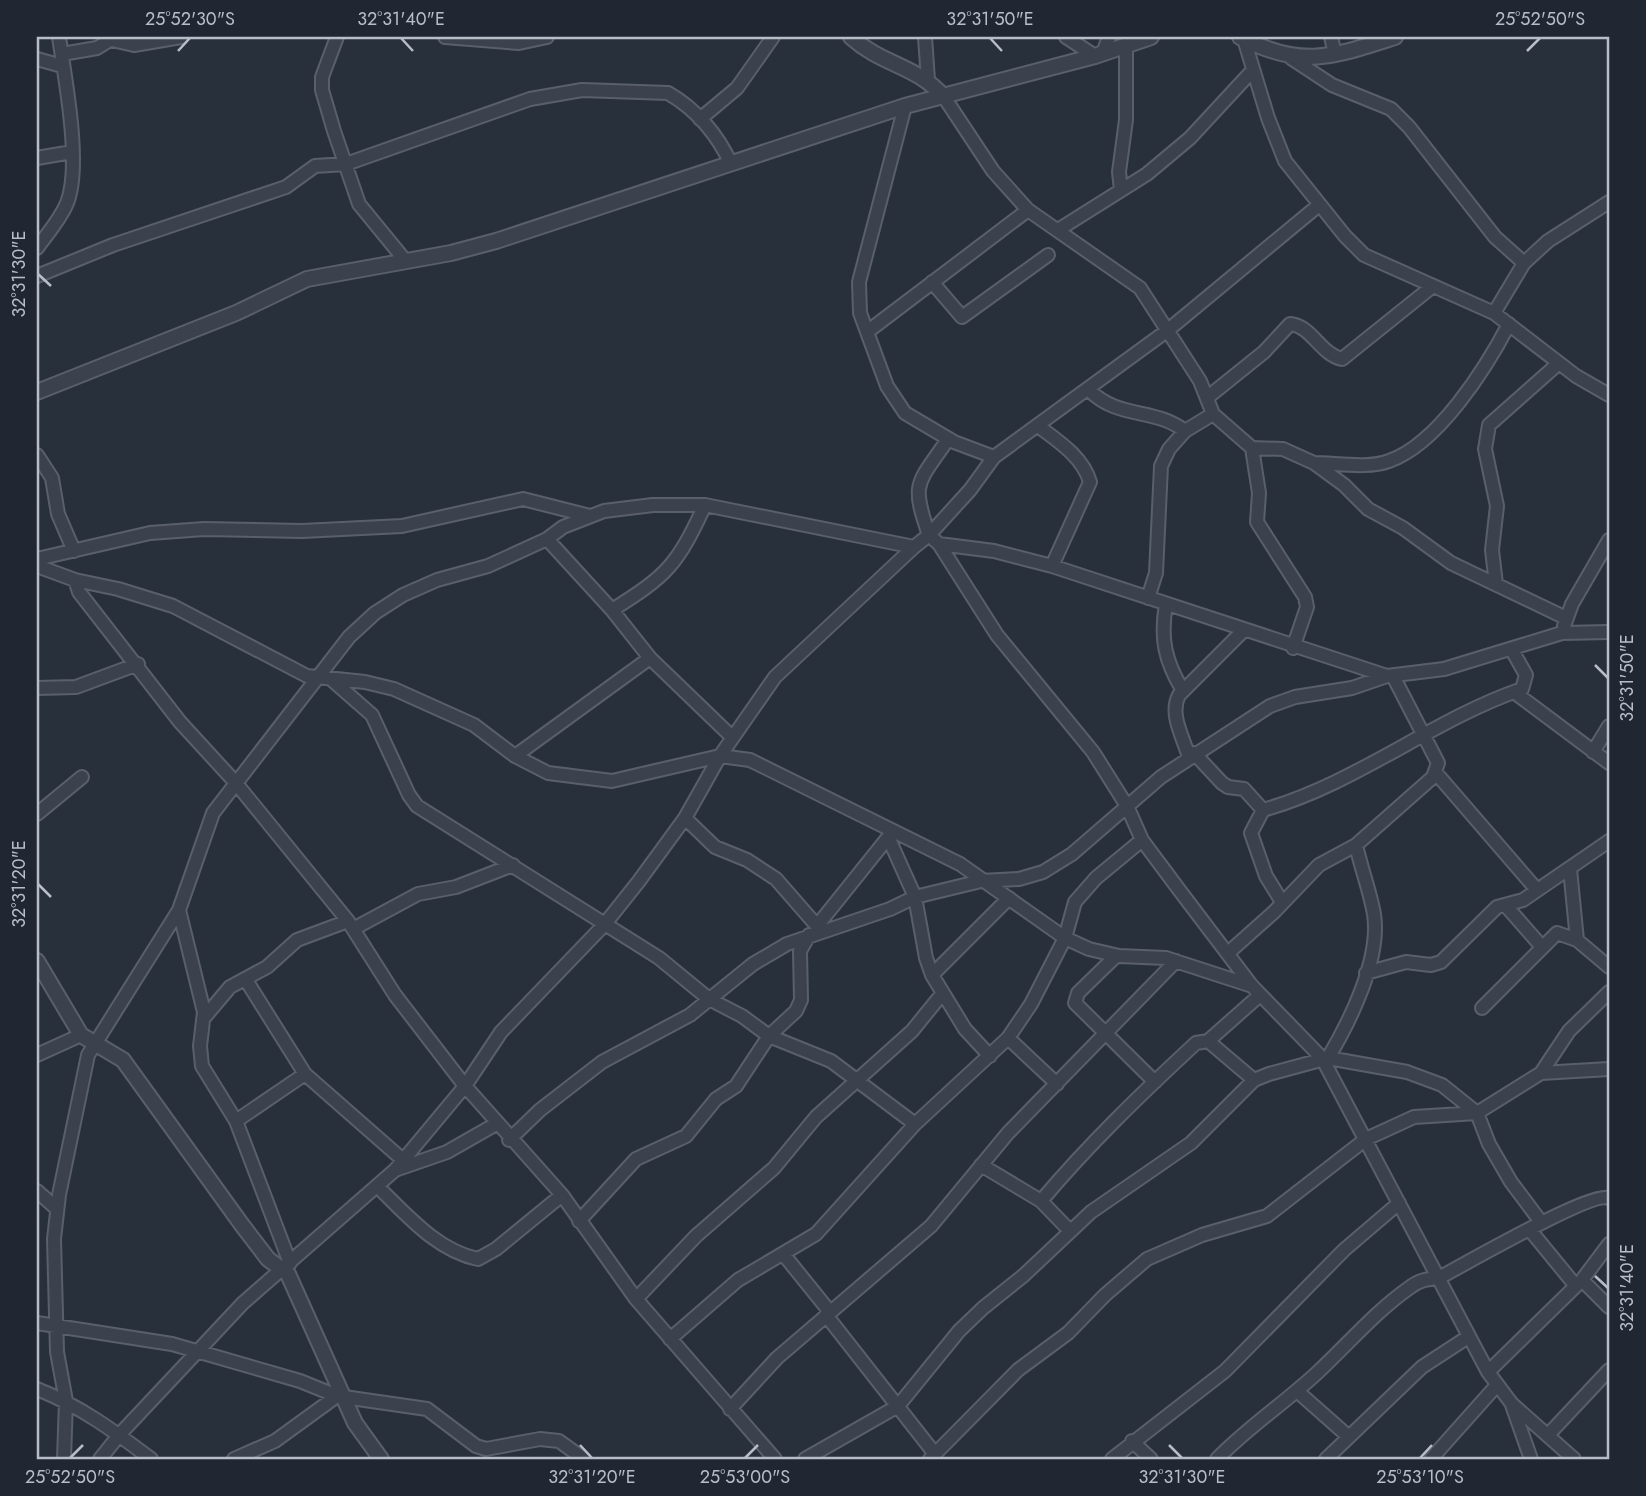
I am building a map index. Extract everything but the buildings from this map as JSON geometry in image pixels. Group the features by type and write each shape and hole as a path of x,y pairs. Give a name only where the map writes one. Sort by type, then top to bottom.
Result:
{"street":[{"path":"37,248 67,203 71,187 72,152 59,37"},
{"path":"37,59 62,60 114,39 134,45 181,37"},
{"path":"337,37 322,77 323,90 359,204 404,259"},
{"path":"445,37 527,40 547,37"},
{"path":"700,119 737,88 773,37"},
{"path":"850,37 871,54 928,80 944,97 993,171 1028,210 1131,279 1168,330 1208,397 1213,414 1252,448 1283,449 1314,463 1344,485 1368,509 1403,528 1451,563 1566,618"},
{"path":"925,37 928,80"},
{"path":"1066,37 1099,55"},
{"path":"1099,55 1109,37"},
{"path":"37,392 236,313 307,279 404,259 451,253 496,241 905,106 1099,55 1151,37"},
{"path":"1331,37 1335,54"},
{"path":"1291,58 1335,54 1395,37"},
{"path":"1242,38 1291,58 1332,85 1391,109 1409,127 1495,237 1524,263"},
{"path":"1242,38 1285,161 1319,205 1364,255 1494,313 1576,376 1609,395"},
{"path":"1121,190 1119,172 1126,120 1126,46"},
{"path":"1058,230 1121,190 1190,138 1253,70"},
{"path":"37,276 113,245 286,187 315,166 346,164 521,101 582,90 668,93 700,119 722,144 731,164"},
{"path":"905,106 859,282 860,313 887,386 905,413 948,439 994,457"},
{"path":"37,158 72,152"},
{"path":"1494,313 1524,263 1548,241 1609,202"},
{"path":"100,1459 120,1434 198,1352 286,1265 399,1165 465,1086 500,1032 604,925 685,818 720,757 775,677 914,547 934,539 994,457 1168,330 1319,205"},
{"path":"867,332 1028,210"},
{"path":"932,282 962,317 1048,254"},
{"path":"1208,397 1264,352 1290,324 1299,325 1331,356 1342,359 1433,286"},
{"path":"1314,463 1375,464 1390,461 1406,451 1468,394 1509,324"},
{"path":"1496,584 1492,550 1497,506 1485,449 1489,425 1559,363"},
{"path":"1089,390 1114,409 1158,416 1185,431"},
{"path":"1148,598 1156,573 1161,466 1169,449 1185,431 1213,414"},
{"path":"1038,426 1069,451 1087,472 1090,482 1052,566"},
{"path":"948,439 924,476 916,494 934,539 997,635 1093,752 1127,806 1142,840 1256,990 1325,1058 1488,1372 1512,1404 1574,1459"},
{"path":"1252,448 1259,493 1256,522 1305,597 1307,607 1293,648"},
{"path":"37,455 52,478 58,514 74,551"},
{"path":"37,559 150,533 204,529 302,531 402,526 523,499 561,506 590,516"},
{"path":"37,1055 87,1040 179,910 213,813 235,782 325,678 349,637 374,613 403,595 437,580 488,566 590,516 604,511 653,505 705,505 914,547"},
{"path":"612,610 662,577 689,538 705,505"},
{"path":"561,506 563,527"},
{"path":"547,539 612,610 650,658 733,737"},
{"path":"934,539 1052,566 1293,648 1390,676 1438,763 1436,773 1356,845 1329,857 1228,953"},
{"path":"1562,633 1566,618 1609,540"},
{"path":"37,566 75,580 118,589 173,606 299,673 394,689 474,724 515,756 548,773 612,781 720,757 760,764 890,835 960,864 1065,938 1089,949 1116,956 1177,961 1256,990"},
{"path":"75,580 79,592 138,664 180,722 235,782 350,925 396,995 465,1086 509,1140 562,1195 636,1299 775,1459"},
{"path":"1166,604 1163,646 1169,667 1183,691"},
{"path":"1242,631 1183,691 1175,704 1176,718 1192,755 1228,788 1244,789 1263,810"},
{"path":"509,1140 540,1110 602,1062 660,1034 753,964 815,930 867,917 915,897 981,881 1019,879 1043,872 1072,854 1192,755 1270,706 1317,692 1352,688 1390,676 1444,670 1562,633 1609,632"},
{"path":"1282,902 1266,876 1251,833 1263,810 1284,804 1424,737 1472,708 1522,689 1526,675 1513,650"},
{"path":"515,756 650,658"},
{"path":"37,688 76,687 138,664"},
{"path":"325,678 372,715 409,795 418,806 659,958 709,999 743,1016 769,1036 817,1053 915,1124"},
{"path":"1514,692 1609,763"},
{"path":"1593,752 1609,726"},
{"path":"1436,773 1537,890"},
{"path":"37,814 82,777"},
{"path":"685,818 715,847 747,860 776,879 815,930"},
{"path":"890,835 915,897 926,958 932,975 965,1029 990,1056"},
{"path":"579,1221 636,1159 686,1136 716,1099 736,1086 769,1036 796,1011 801,1000 800,951 890,835"},
{"path":"670,1339 738,1280 816,1234 915,1124 1008,1038 1031,1004 1065,938 1075,902 1096,878 1142,840"},
{"path":"1366,973 1406,962 1431,965 1441,962 1497,907 1507,907 1537,890 1609,841"},
{"path":"1325,1058 1353,1017 1374,933 1374,916 1356,845"},
{"path":"203,1019 230,987 267,967 306,935 350,925 405,899 456,887 513,865"},
{"path":"1570,869 1577,940"},
{"path":"932,975 1009,898"},
{"path":"1507,907 1542,947"},
{"path":"179,910 201,995 202,1066 236,1121 286,1265 341,1397 355,1423 381,1459"},
{"path":"1482,1008 1557,933 1577,940 1609,967"},
{"path":"1116,956 1074,998 1075,1003 1155,1082"},
{"path":"37,961 87,1040 88,1055 57,1209 54,1239 56,1323 65,1401 64,1459"},
{"path":"730,1409 776,1359 932,1226 981,1165 1177,961"},
{"path":"246,980 305,1074 399,1165"},
{"path":"1041,1201 1076,1160 1155,1082 1196,1043 1208,1041 1256,990"},
{"path":"784,1255 898,1406 932,1457 1011,1377 1068,1333 1134,1269 1163,1251 1267,1216 1366,1139 1414,1117 1477,1113 1541,1073 1569,1031 1609,992"},
{"path":"636,1299 696,1236 767,1175 816,1116 912,1031 942,994"},
{"path":"1008,1038 1057,1084"},
{"path":"87,1040 108,1049 123,1060 268,1259 286,1265"},
{"path":"1208,1041 1254,1080"},
{"path":"805,1459 898,1406 959,1331 1070,1231 1116,1194 1191,1143 1254,1080 1325,1058 1423,1076 1442,1085 1477,1113 1489,1144 1511,1182 1541,1222"},
{"path":"1541,1073 1609,1069"},
{"path":"236,1121 305,1074"},
{"path":"399,1165 447,1152 496,1124"},
{"path":"981,1165 1041,1201 1070,1231"},
{"path":"377,1186 431,1236 459,1253 478,1259 496,1249 562,1195"},
{"path":"37,1191 57,1209"},
{"path":"1217,1459 1235,1440 1297,1391 1381,1309 1422,1279 1438,1278 1541,1222 1563,1215 1592,1198 1609,1198"},
{"path":"1112,1459 1225,1370 1344,1250 1399,1203"},
{"path":"1530,1230 1578,1282 1609,1307"},
{"path":"1488,1372 1578,1282 1609,1244"},
{"path":"37,1323 56,1323 172,1344 300,1381 341,1397 427,1409 476,1446 486,1449 540,1439 559,1441 584,1459"},
{"path":"1326,1459 1422,1367 1468,1337"},
{"path":"1548,1435 1609,1370"},
{"path":"1432,1459 1497,1385"},
{"path":"37,1389 65,1401 120,1434 151,1459"},
{"path":"1297,1391 1349,1437"},
{"path":"234,1459 275,1441 341,1397"},
{"path":"1512,1404 1531,1459"},
{"path":"1132,1441 1151,1459"}]}
